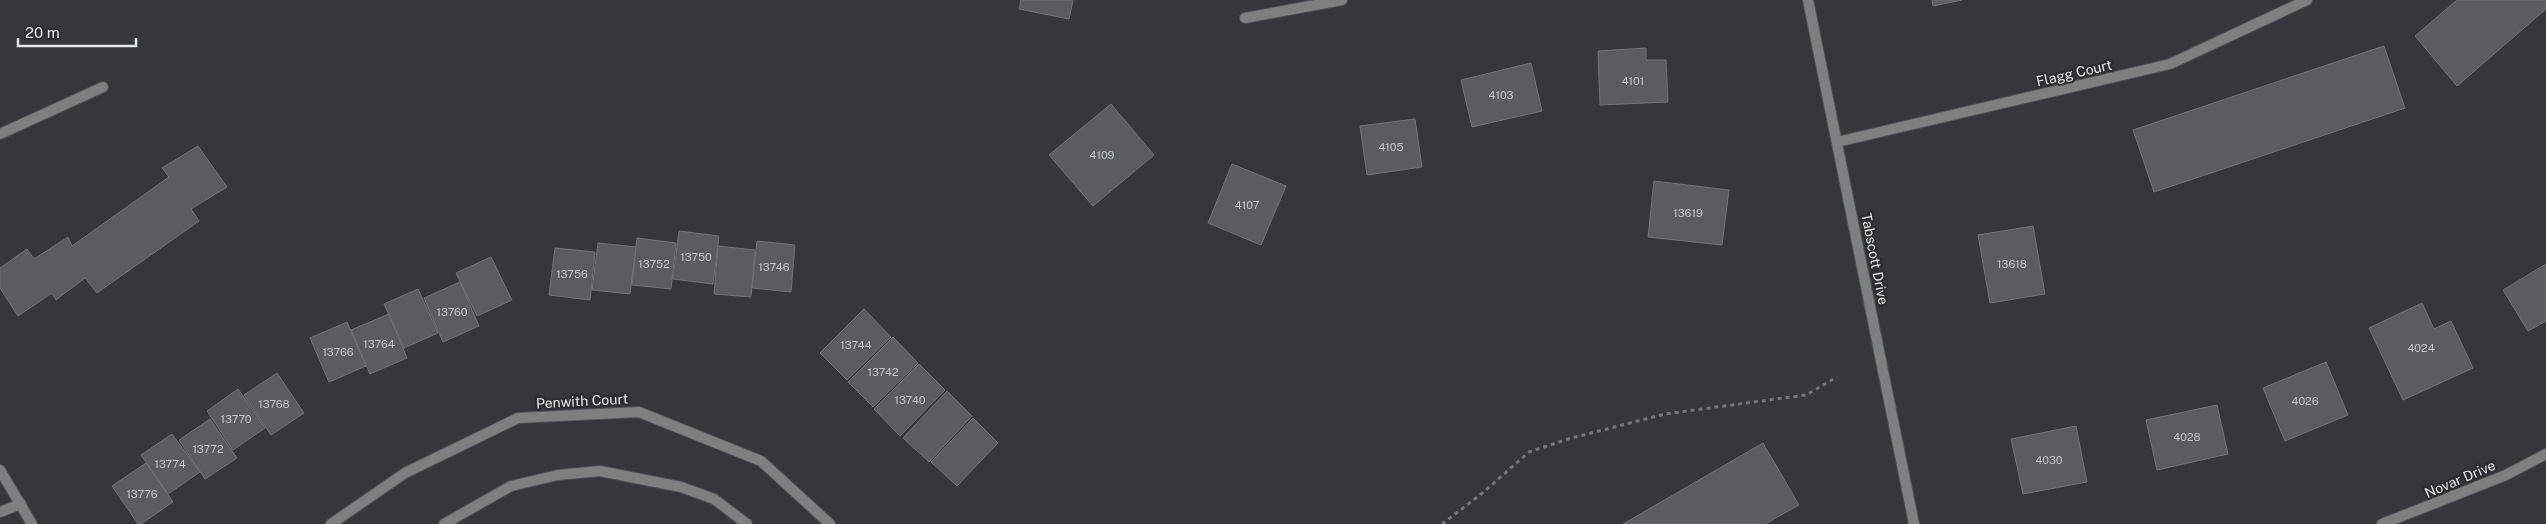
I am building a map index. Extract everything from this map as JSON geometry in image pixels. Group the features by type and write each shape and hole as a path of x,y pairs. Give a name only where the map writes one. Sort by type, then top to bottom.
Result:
{"street":[{"path":"1245,18 1342,0"},
{"name":"Tabscott Drive","path":"1808,0 1914,524"},
{"name":"Flagg Court","path":"1837,142 2170,64 2308,0"},
{"path":"0,134 103,87"},
{"name":"Penwith Court","path":"330,524 405,473 518,418 639,412 761,461 830,524"},
{"name":"Novar Drive","path":"2382,524 2506,475 2546,454"},
{"path":"0,470 32,524"},
{"path":"444,524 511,486 558,475 600,471 681,486 714,499 746,524"},
{"path":"0,512 21,504"}],"path":[{"path":"1442,524 1480,496 1529,452 1568,439 1665,414 1806,395 1837,377"}],"building":[{"path":"1021,0 1073,0 1069,19 1019,9"},
{"path":"1932,0 1962,0 1933,6"},
{"path":"2457,0 2546,0 2546,9 2457,86 2415,36"},
{"path":"2384,46 2405,108 2154,192 2133,130"},
{"path":"1646,48 1646,60 1666,60 1668,102 1600,105 1598,51"},
{"path":"1531,63 1542,111 1472,127 1461,80"},
{"path":"1111,104 1154,155 1093,206 1049,155"},
{"path":"1415,119 1422,167 1367,175 1360,126"},
{"path":"198,146 227,187 191,209 199,221 97,293 85,278 56,300 52,293 18,316 0,288 0,268 27,249 34,259 68,237 72,246 169,177 162,168"},
{"path":"1232,164 1286,186 1261,245 1208,223"},
{"path":"1654,181 1729,190 1722,245 1648,237"},
{"path":"2033,226 2045,294 1990,303 1978,235"},
{"path":"679,231 719,236 713,284 673,279"},
{"path":"637,238 676,243 671,289 632,285"},
{"path":"757,241 795,245 791,292 752,288"},
{"path":"598,243 636,247 630,294 592,290"},
{"path":"718,246 755,250 751,297 714,294"},
{"path":"555,248 595,252 590,300 549,295"},
{"path":"491,257 512,300 477,316 456,273"},
{"path":"2546,264 2546,321 2528,331 2503,290"},
{"path":"460,282 479,326 443,342 424,298"},
{"path":"418,289 438,333 404,348 384,304"},
{"path":"2422,303 2434,329 2451,321 2473,368 2403,400 2369,328"},
{"path":"864,309 891,337 847,380 820,353"},
{"path":"389,314 407,358 370,374 351,330"},
{"path":"347,322 366,366 329,382 310,338"},
{"path":"893,337 918,363 873,407 848,382"},
{"path":"2326,362 2348,415 2285,441 2263,388"},
{"path":"919,364 945,390 900,436 874,409"},
{"path":"277,373 304,413 271,435 244,395"},
{"path":"238,389 265,428 233,450 207,411"},
{"path":"947,391 972,416 929,462 903,438"},
{"path":"2217,405 2228,454 2157,470 2146,420"},
{"path":"973,418 998,443 957,486 931,462"},
{"path":"210,419 237,458 205,479 179,440"},
{"path":"2076,426 2087,482 2023,494 2011,439"},
{"path":"172,434 200,472 168,494 141,455"},
{"path":"1763,443 1799,505 1765,524 1623,524"},
{"path":"146,463 173,502 141,524 138,524 112,486"}]}
